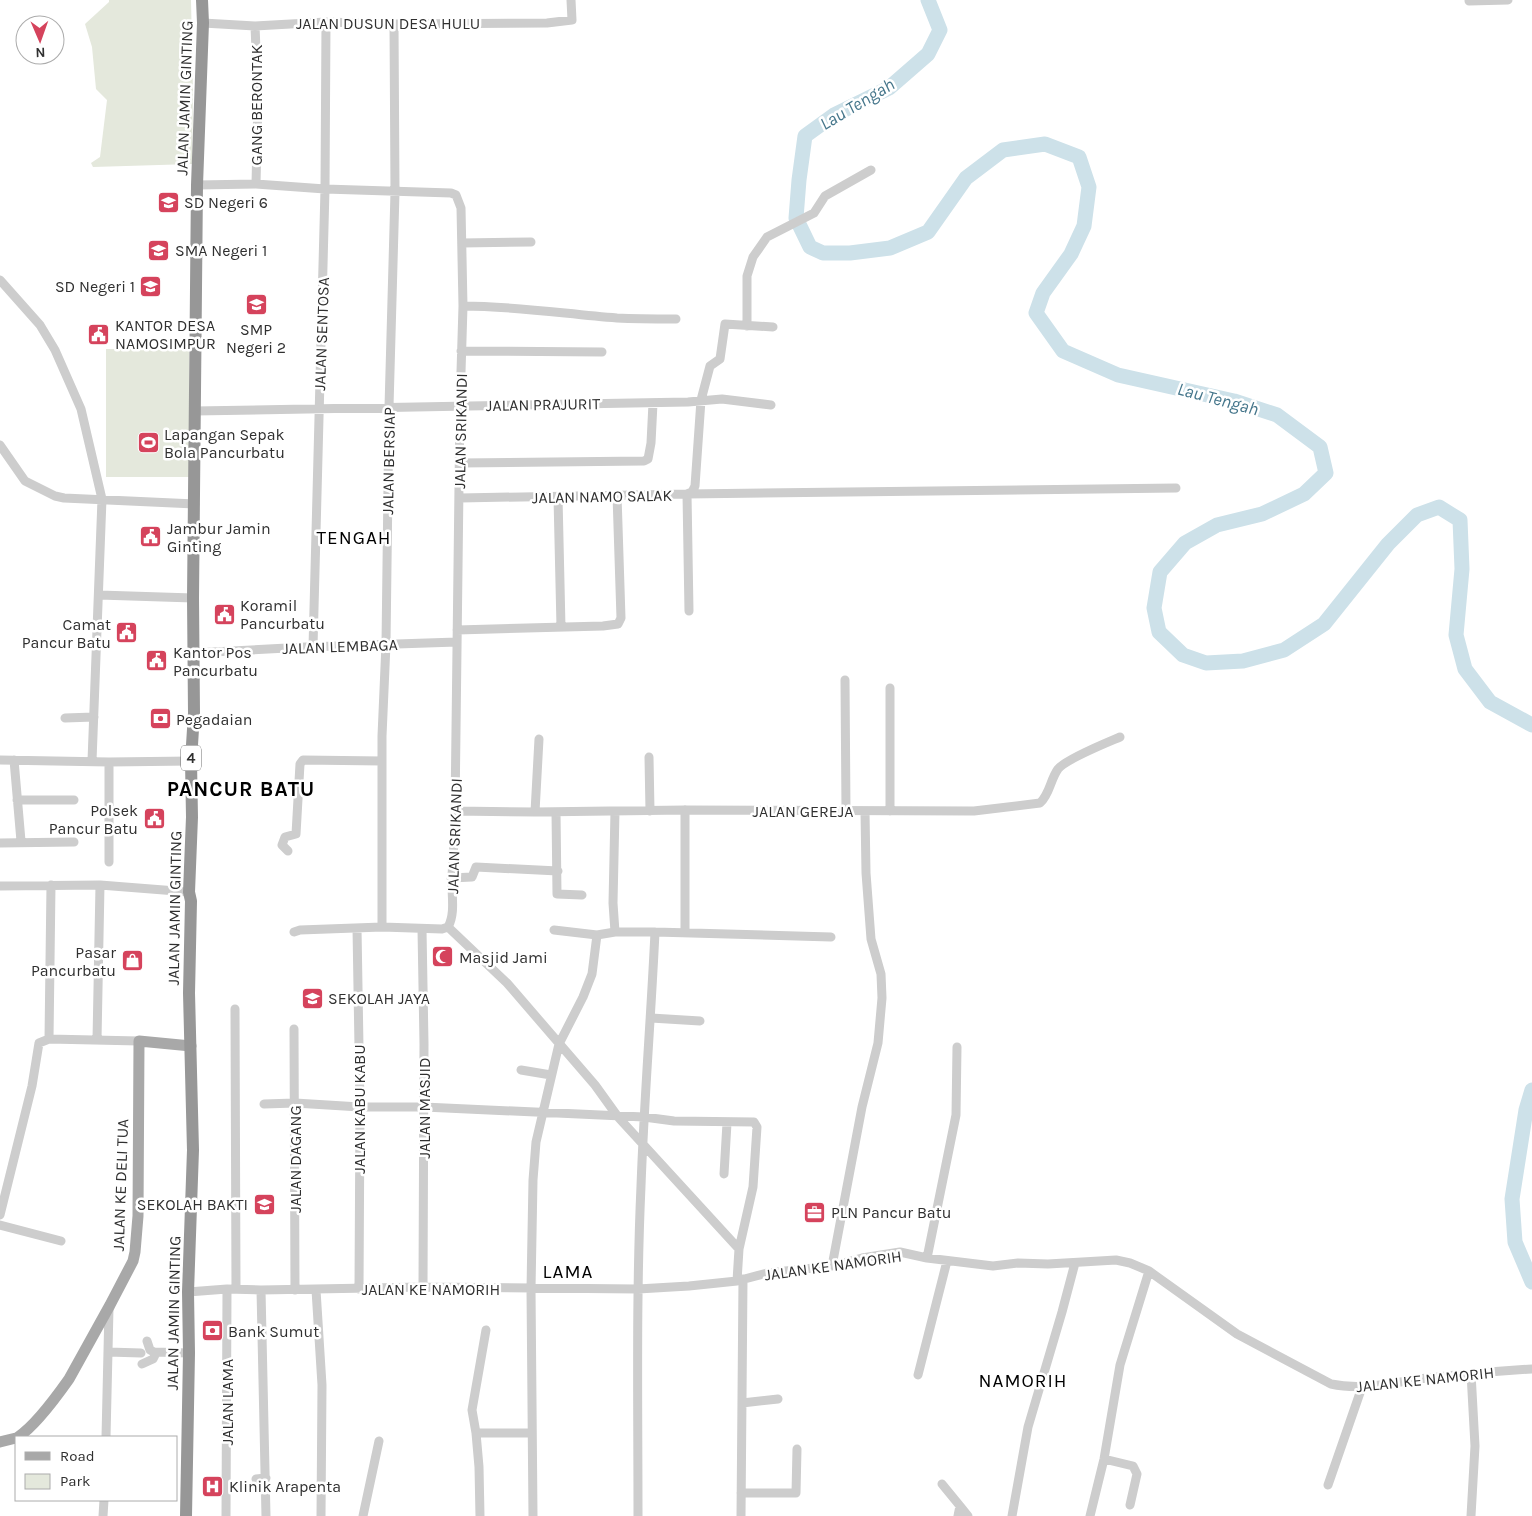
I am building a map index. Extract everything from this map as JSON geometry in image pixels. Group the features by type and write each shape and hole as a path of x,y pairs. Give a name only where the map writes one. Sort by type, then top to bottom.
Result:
{"highway":[{"name":"JALAN JAMIN GINTING","path":"186,1516 189,1353 188,1292 193,1150 189,993 189,892 192,817 191,761 194,713 195,411 202,0"}],"main road":[{"path":"139,1041 191,1046"},
{"name":"JALAN KE DELI TUA","path":"19,1436 30,1427 60,1391 133,1261 138,1216 139,1041"},
{"name":"JALAN KE DELI TUA","path":"0,1442 15,1438"}],"street":[{"name":"JALAN DUSUN DESA HULU","path":"203,24 255,26 326,22 394,24 547,23 572,20 571,0"},
{"path":"1469,1 1508,0"},
{"name":"JALAN SENTOSA","path":"313,647 325,189 326,22"},
{"name":"JALAN BERSIAP","path":"382,928 382,761 386,644 388,407 395,192 394,24"},
{"name":"GANG BERONTAK","path":"255,26 258,98 256,184"},
{"path":"748,326 747,276 751,263 767,237 814,213 825,196 870,170"},
{"name":"JALAN SRIKANDI","path":"198,185 256,184 395,192 451,192 456,195 461,208 463,306 460,405 456,811 452,878 452,919 448,927"},
{"path":"462,243 531,242"},
{"path":"0,280 40,325 55,350 81,409 102,500 92,761"},
{"path":"463,306 542,309 619,318 676,319"},
{"path":"687,494 692,492 695,486 702,400 710,366 720,359 725,324 773,327"},
{"path":"461,351 602,352"},
{"name":"JALAN PRAJURIT","path":"195,411 653,403 722,399 771,405"},
{"path":"460,463 644,462 648,459 651,443 653,403"},
{"path":"0,445 25,481 55,496 195,504"},
{"path":"687,494 1176,488"},
{"name":"JALAN NAMO SALAK","path":"460,498 687,494 689,611"},
{"path":"457,630 618,624 621,618 617,495"},
{"path":"558,497 561,627"},
{"path":"99,595 193,598"},
{"name":"JALAN LEMBAGA","path":"194,653 457,642"},
{"path":"845,680 846,811"},
{"path":"890,688 890,811"},
{"path":"65,718 94,718"},
{"name":"JALAN GEREJA","path":"456,811 974,811 1040,803 1045,798 1052,778 1059,767 1120,737"},
{"path":"535,812 539,739"},
{"path":"649,757 650,811"},
{"path":"0,760 191,761"},
{"path":"14,760 21,841"},
{"path":"288,851 282,845 285,837 296,834 300,764 303,760 382,761"},
{"path":"109,762 109,862"},
{"path":"17,800 74,800"},
{"path":"685,810 685,932"},
{"path":"615,811 613,903 616,932"},
{"path":"832,1266 862,1106 878,1043 882,998 881,974 872,939 866,873 865,811"},
{"path":"556,812 557,894 582,895"},
{"path":"0,842 74,842"},
{"path":"452,878 472,877 476,867 558,870"},
{"path":"49,1039 51,885"},
{"path":"0,886 100,885 189,892"},
{"path":"98,1040 100,885"},
{"path":"294,932 300,930 357,928 442,929 448,927 507,983 595,1085 618,1117 739,1249"},
{"name":"JALAN KABU KABU","path":"357,928 360,1107 359,1289"},
{"name":"JALAN MASJID","path":"422,929 424,1107 423,1287"},
{"path":"554,930 597,935 616,932 685,932 831,937"},
{"path":"638,1516 638,1289 644,1117 651,1018 654,932"},
{"path":"533,1516 531,1289 535,1155 559,1044 583,998 592,974 597,935"},
{"name":"JALAN LAMA","path":"226,1516 232,1289 235,1010"},
{"path":"651,1018 700,1021"},
{"name":"JALAN DAGANG","path":"294,1029 295,1290"},
{"path":"0,1215 3,1183 32,1086 39,1043 49,1039 139,1041"},
{"path":"927,1258 956,1115 957,1047"},
{"path":"521,1070 551,1075"},
{"path":"264,1104 295,1103 360,1107 424,1107 644,1117 674,1121 755,1123 757,1127 753,1187 739,1249 742,1403 741,1516"},
{"path":"724,1174 727,1123"},
{"path":"0,1225 61,1241"},
{"name":"JALAN KE NAMORIH","path":"188,1292 232,1289 316,1290 423,1287 638,1289 713,1284 767,1273 832,1266 862,1258 900,1252 927,1258 993,1266 1018,1263 1048,1264 1116,1260 1130,1263 1148,1271 1237,1334 1320,1379 1342,1387 1362,1387 1471,1373 1532,1369"},
{"path":"918,1376 948,1261"},
{"path":"1012,1516 1026,1433 1075,1263"},
{"path":"1090,1516 1104,1459 1120,1365 1148,1271"},
{"path":"261,1290 266,1516"},
{"path":"316,1290 322,1385 321,1516"},
{"path":"106,1436 110,1305"},
{"path":"480,1516 479,1467 472,1404 486,1330"},
{"path":"147,1341 150,1350 156,1353 189,1353"},
{"path":"108,1352 141,1353"},
{"path":"142,1364 153,1359 156,1353"},
{"path":"1471,1373 1475,1446 1471,1516"},
{"path":"1328,1485 1362,1387"},
{"path":"742,1403 778,1399"},
{"path":"476,1433 532,1433"},
{"path":"363,1516 379,1441"},
{"path":"741,1493 796,1493 798,1449"},
{"path":"1104,1459 1132,1466 1136,1469 1137,1474 1130,1506"},
{"path":"256,1479 266,1478"},
{"path":"942,1484 968,1516"},
{"path":"103,1516 104,1501"},
{"path":"958,1516 960,1506"}],"green space":[{"path":"109,0 191,0 192,164 93,167 91,163 100,157 107,100 96,89 92,47 85,24"},
{"name":"Lapangan Sepak Bola Pancurbatu","path":"106,349 189,349 189,477 106,477"}],"waterway":[{"name":"Lau Tengah","path":"928,0 940,30 928,54 889,88 834,115 805,136 796,218 810,247 823,253 850,253 890,248 928,232 966,178 1003,150 1045,144 1079,157 1089,187 1084,226 1071,254 1043,293 1036,313 1063,351 1118,375 1234,401 1277,415 1320,447 1326,473 1304,494 1262,514 1217,525 1185,543 1160,572 1154,608 1159,632 1183,655 1206,663 1243,661 1284,650 1324,624 1388,544 1417,515 1439,507 1460,520 1462,569 1456,635 1465,669 1490,702 1532,725"},
{"name":"Lau Tengah","path":"1532,1090 1526,1110 1512,1199 1515,1242 1532,1282"}],"place":[{"name":"SD Negeri 6","path":"168,202"},
{"name":"SMA Negeri 1","path":"159,250"},
{"name":"SD Negeri 1","path":"151,286"},
{"name":"SMP Negeri 2","path":"256,305"},
{"name":"KANTOR DESA NAMOSIMPUR","path":"99,334"},
{"name":"Lapangan Sepak Bola Pancurbatu","path":"148,443"},
{"name":"Jambur Jamin Ginting","path":"151,537"},
{"name":"Koramil Pancurbatu","path":"224,614"},
{"name":"Camat Pancur Batu","path":"127,633"},
{"name":"Kantor Pos Pancurbatu","path":"157,661"},
{"name":"Pegadaian","path":"160,719"},
{"name":"Polsek Pancur Batu","path":"154,819"},
{"name":"Masjid Jami","path":"443,957"},
{"name":"Pasar Pancurbatu","path":"132,961"},
{"name":"SEKOLAH JAYA","path":"312,998"},
{"name":"SEKOLAH BAKTI","path":"264,1204"},
{"name":"PLN Pancur Batu","path":"815,1212"},
{"name":"Bank Sumut","path":"212,1331"},
{"name":"Klinik Arapenta","path":"213,1486"}],"district":[{"name":"TENGAH","path":"354,537"},
{"name":"PANCUR BATU","path":"241,789"},
{"name":"LAMA","path":"568,1271"},
{"name":"NAMORIH","path":"1023,1380"}]}
